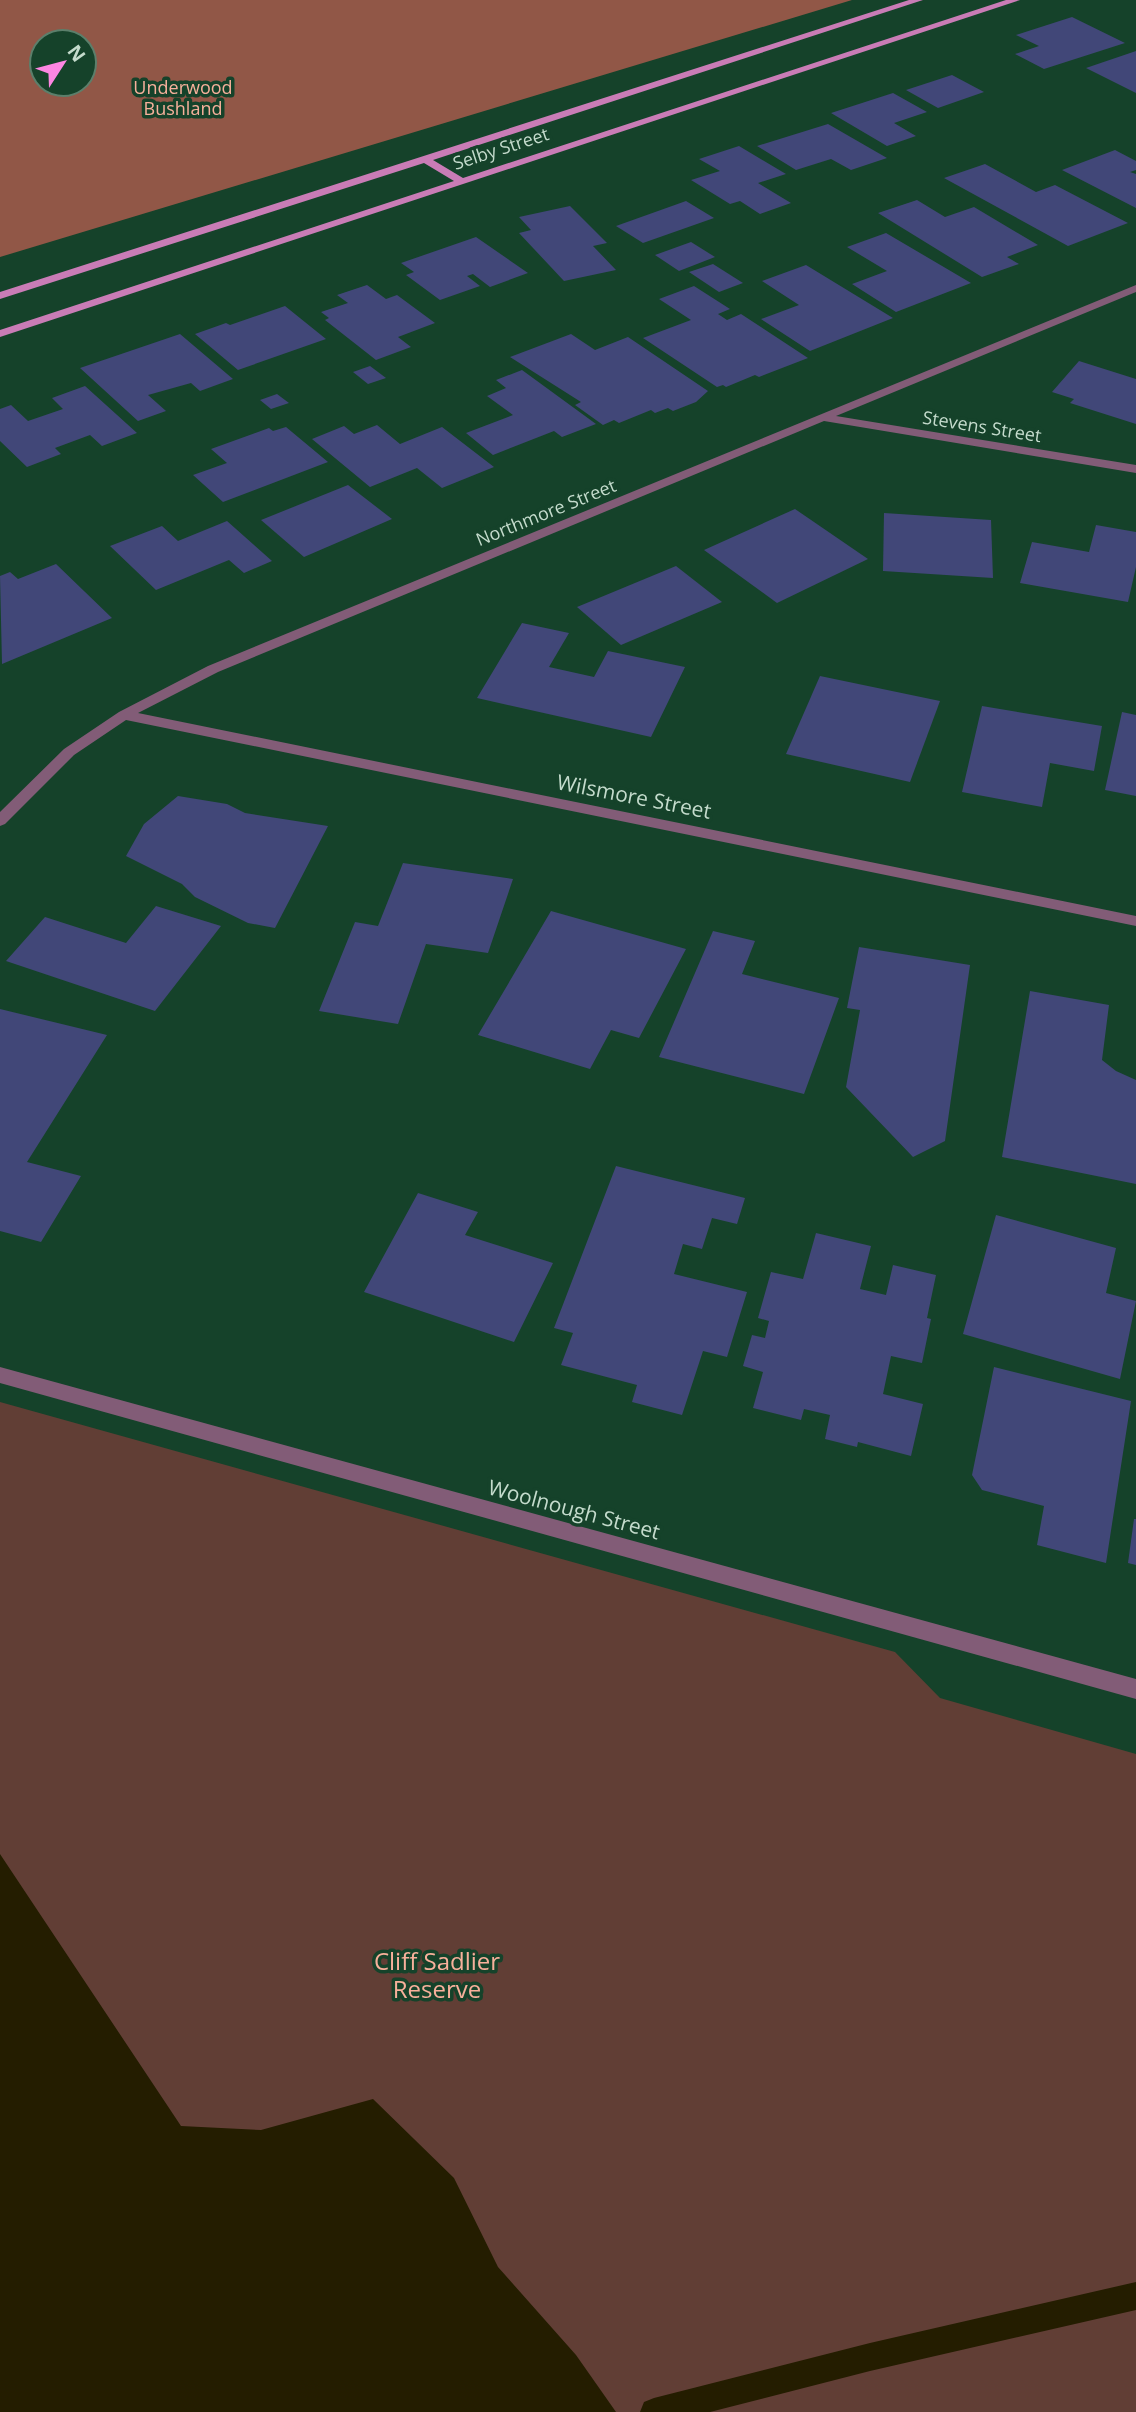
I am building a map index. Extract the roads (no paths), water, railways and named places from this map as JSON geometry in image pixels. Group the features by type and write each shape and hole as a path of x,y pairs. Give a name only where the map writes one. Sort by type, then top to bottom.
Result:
{"main road":[{"name":"Selby Street","path":"0,296 918,0"},
{"name":"Selby Street","path":"0,334 980,7 1015,0"},
{"path":"423,158 461,181"}],"street":[{"name":"Northmore Street","path":"0,821 69,752 124,715 213,669 1136,288"},
{"name":"Stevens Street","path":"823,418 1136,469"},
{"name":"Wilsmore Street","path":"124,715 1136,921"},
{"name":"Woolnough Street","path":"0,1375 1136,1689"}],"waterway":[{"path":"654,2412 870,2357 1136,2296"}],"park label":[{"name":"Underwood Bushland","path":"183,98"},
{"name":"Cliff Sadlier Reserve","path":"437,1976"}]}
